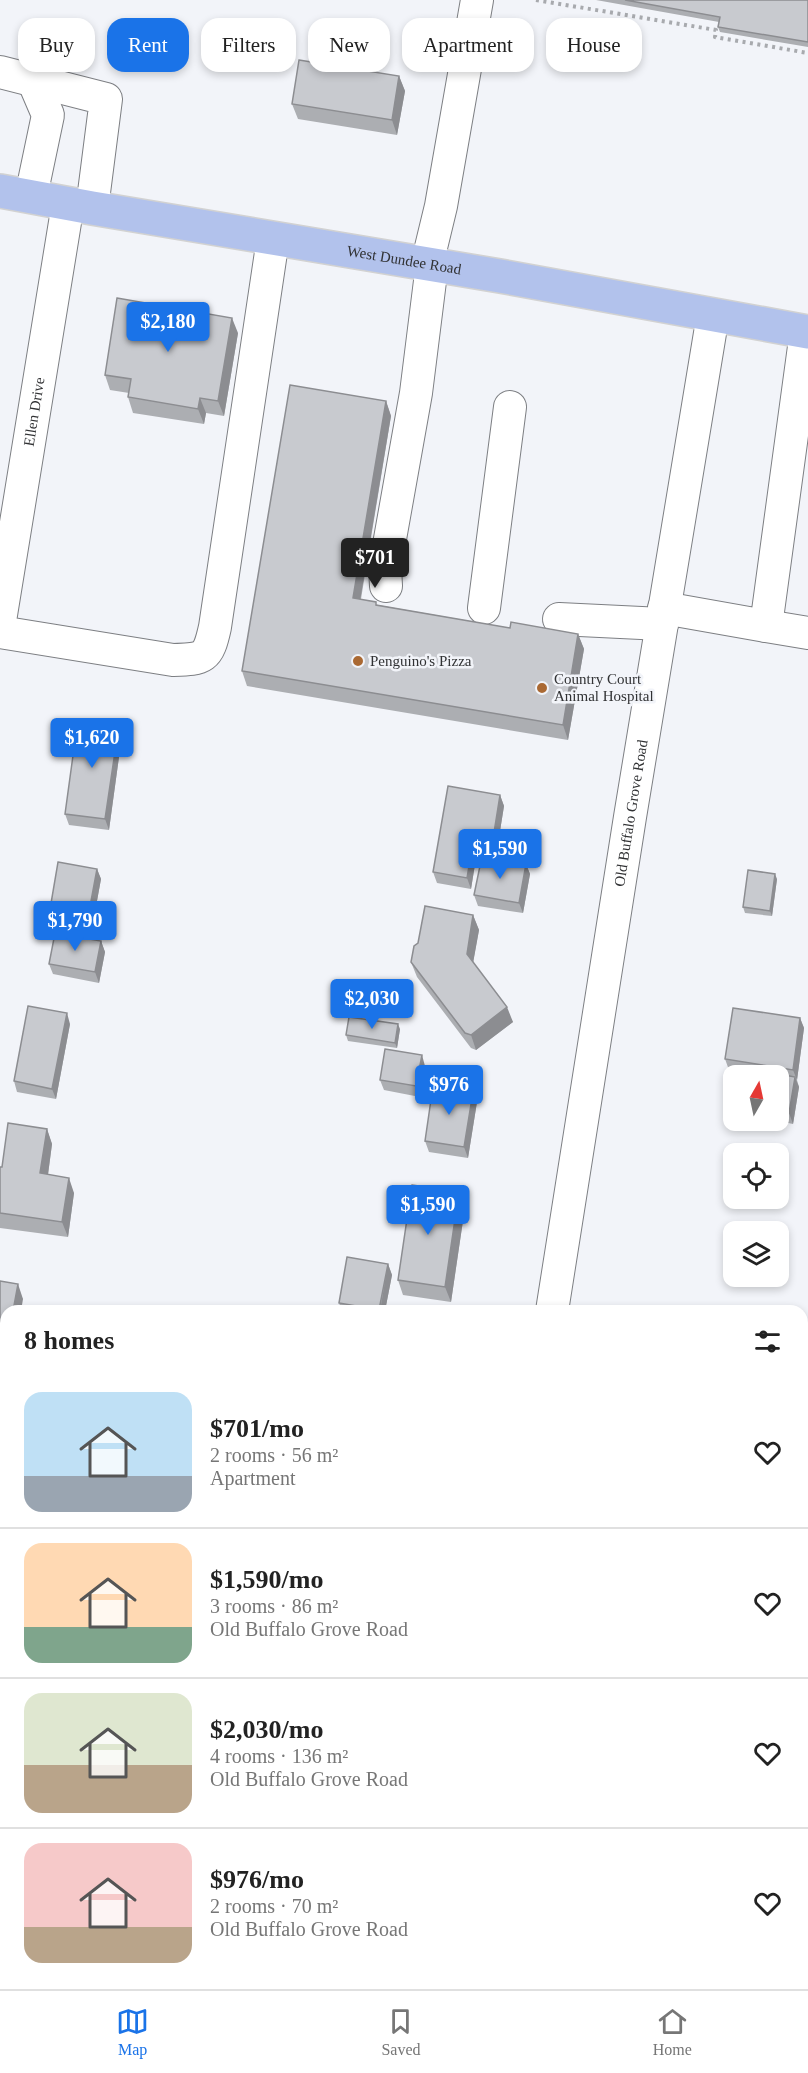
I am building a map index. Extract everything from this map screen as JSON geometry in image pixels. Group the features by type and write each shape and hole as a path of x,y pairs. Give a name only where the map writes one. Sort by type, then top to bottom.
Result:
{"main road":[{"name":"West Dundee Road","path":"15,194 807,332"}],"street":[{"path":"386,586 385,567 416,393 430,265 477,0"},
{"path":"0,72 33,80 48,115 15,194"},
{"name":"Ellen Drive","path":"0,621 10,495 106,99 33,80"},
{"path":"0,632 173,660 197,659 210,648 217,616 273,239"},
{"name":"Old Buffalo Grove Road","path":"553,1305 713,315"},
{"path":"766,626 807,332"},
{"path":"484,608 510,406"},
{"path":"560,619 663,616 766,626 808,633"}],"path":[{"path":"536,0 716,30 715,37 808,53"}],"building":[{"path":"625,0 808,0 808,42 718,27 720,17"},
{"path":"299,60 308,61 308,72 374,72 399,76 392,120 292,104"},
{"path":"117,298 232,318 218,401 200,398 198,409 128,397 131,379 105,375"},
{"path":"290,385 386,401 353,598 376,602 376,605 510,628 511,622 578,634 563,725 242,671"},
{"path":"78,719 119,725 105,819 65,814"},
{"path":"448,786 500,795 492,845 473,842 467,878 433,872"},
{"path":"482,856 526,864 519,903 474,895"},
{"path":"58,862 97,869 86,928 48,921"},
{"path":"748,870 775,874 770,911 743,907"},
{"path":"425,906 473,915 467,954 507,1007 471,1035 465,1033 411,962 414,946 418,943"},
{"path":"55,933 101,941 95,972 49,964"},
{"path":"28,1006 67,1013 52,1089 14,1081"},
{"path":"733,1008 800,1018 793,1070 789,1069 789,1065 762,1065 725,1059"},
{"path":"349,1017 398,1024 395,1043 346,1035"},
{"path":"385,1049 422,1055 416,1086 380,1080"},
{"path":"789,1076 795,1077 789,1113"},
{"path":"433,1086 473,1092 464,1147 425,1141"},
{"path":"8,1123 47,1129 40,1173 69,1178 62,1222 0,1213 0,1167 2,1167"},
{"path":"412,1185 459,1192 445,1287 398,1280"},
{"path":"347,1257 388,1264 380,1305 339,1303"},
{"path":"0,1281 18,1284 14,1305 0,1305"}],"place":[{"name":"Penguino's Pizza","path":"358,661"},
{"name":"Country Court Animal Hospital","path":"542,688"}]}
